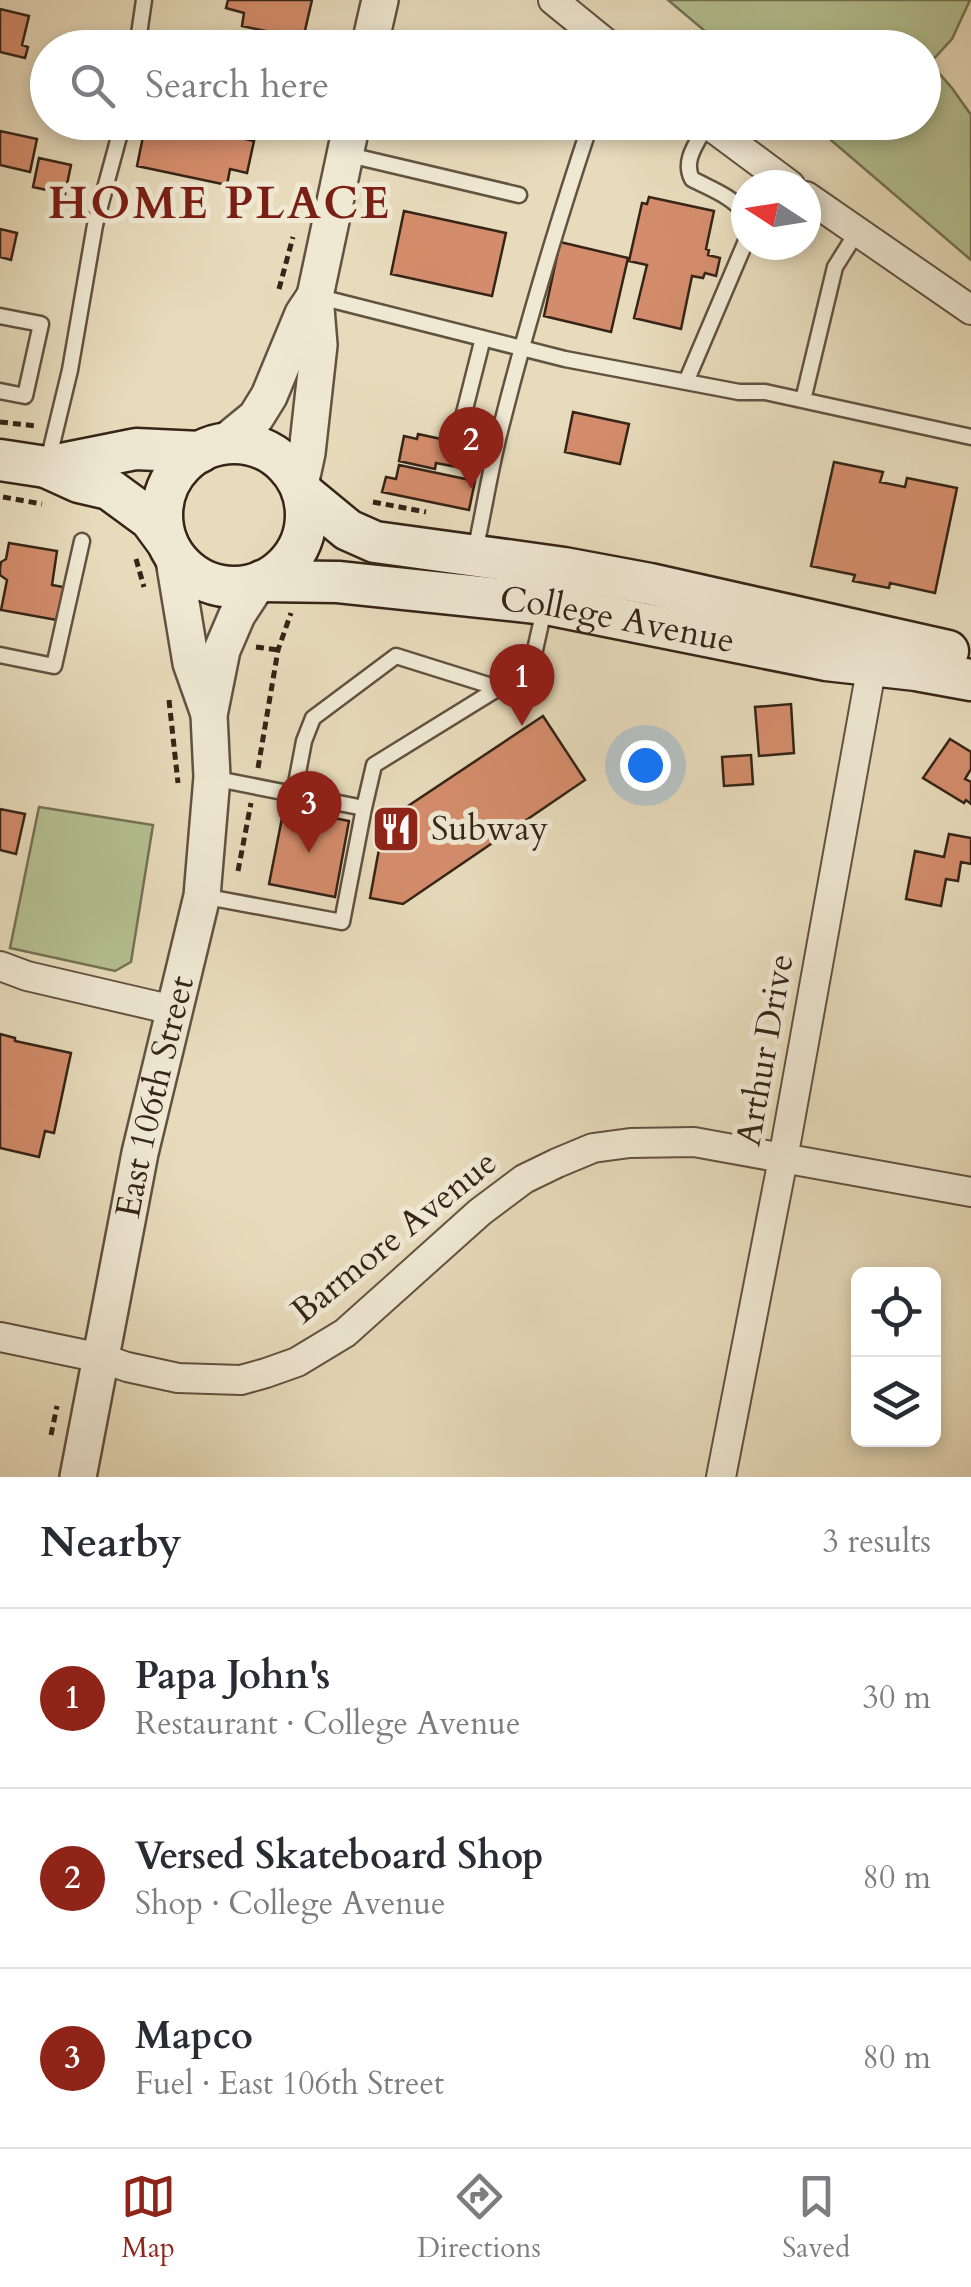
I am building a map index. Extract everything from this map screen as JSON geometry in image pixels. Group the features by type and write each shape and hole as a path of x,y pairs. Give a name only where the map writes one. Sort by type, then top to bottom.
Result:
{"main road":[{"path":"0,460 46,467 79,482 109,489 150,519 188,571 209,583 233,587 260,582 282,568 299,544 306,516 302,489 285,465 262,450 236,443 211,448 136,449 46,467"},
{"path":"170,548 162,522 166,491 176,472 191,458 211,448"},
{"name":"College Avenue","path":"302,489 336,522 359,536 396,546 474,554 650,584 874,650 916,670 971,680"},
{"name":"College Avenue","path":"260,582 351,582 546,604 826,660 874,650 971,656"}],"street":[{"path":"372,30 380,0"},
{"path":"552,0 590,30"},
{"path":"302,489 318,345 316,296 348,140"},
{"path":"728,140 769,170"},
{"path":"821,207 971,310"},
{"path":"211,448 256,417 269,396 303,314 316,296"},
{"name":"East 106th Street","path":"170,548 191,663 210,716"},
{"name":"East 106th Street","path":"78,1477 140,1152 202,896 195,780 228,632 260,582"},
{"name":"Arthur Drive","path":"721,1477 783,1159 874,650"},
{"path":"0,966 27,976 173,1010"},
{"name":"Barmore Avenue","path":"0,1337 101,1358 152,1374 241,1380 297,1362 345,1333 480,1212 524,1179 592,1148 630,1142 694,1142 971,1192"}],"lane":[{"path":"140,30 144,0"},
{"path":"46,467 70,370 95,226 118,140"},
{"path":"354,140 520,195"},
{"path":"474,554 522,348 585,140"},
{"path":"698,140 687,165 688,173 692,180 731,199"},
{"path":"803,400 835,267 856,232"},
{"path":"686,382 738,260"},
{"path":"316,296 564,359 739,392 765,392 971,437"},
{"path":"0,316 41,324 26,396 0,392"},
{"path":"483,338 463,417 468,425 499,434"},
{"path":"0,655 54,666 82,541"},
{"path":"202,896 342,922 374,764 531,668 546,604"},
{"path":"294,794 304,741 313,718 396,656 498,688"},
{"path":"195,780 364,808"}],"path":[{"path":"278,294 297,222"},
{"path":"145,588 148,601"},
{"path":"169,699 195,780"}],"green space":[{"path":"668,0 970,0 952,39 941,51 941,30 704,30"},
{"path":"941,76 971,115 971,260 831,140 941,140"},
{"path":"39,807 153,825 131,962 115,971 10,948"}],"building":[{"path":"228,0 312,0 305,30 242,26 244,13 226,8"},
{"path":"0,9 29,16 22,45 28,47 25,58 0,52"},
{"path":"0,131 37,140 30,172 0,165"},
{"path":"142,140 254,141 247,173 230,169 227,185 137,166"},
{"path":"39,158 71,165 65,194 33,187"},
{"path":"649,197 714,211 706,249 708,255 720,258 716,276 692,276 681,329 634,318 647,265 629,261 642,203 647,204"},
{"path":"404,211 506,233 492,296 391,274"},
{"path":"0,229 17,233 11,260 0,257"},
{"path":"560,242 628,258 611,332 544,316"},
{"path":"573,412 629,424 620,464 565,452"},
{"path":"418,434 478,447 473,470 436,463 435,469 399,461 404,436 417,439"},
{"path":"834,462 883,472 880,482 905,487 907,478 957,488 935,593 890,583 889,588 853,581 855,575 811,566"},
{"path":"399,465 475,481 469,510 382,492 386,477 396,479"},
{"path":"9,543 57,551 52,585 74,589 68,622 1,610 7,580 0,575 0,568"},
{"path":"791,704 794,753 759,756 755,707"},
{"path":"543,716 585,780 403,904 370,898 384,822"},
{"path":"950,739 971,752 971,769 965,779 971,782 971,804 923,778"},
{"path":"751,755 753,784 724,786 722,757"},
{"path":"284,808 349,821 335,897 269,884"},
{"path":"0,809 25,814 16,854 0,850"},
{"path":"949,834 971,838 971,864 961,862 958,881 946,879 941,906 906,899 915,851 944,857"},
{"path":"0,1034 71,1053 54,1133 45,1131 39,1157 0,1148"}],"place":[{"name":"Versed Skateboard Shop","path":"471,489"},
{"name":"Papa John's","path":"522,726"},
{"name":"Subway","path":"396,829"},
{"name":"Mapco","path":"309,853"}],"district":[{"name":"HOME PLACE","path":"220,203"}]}
